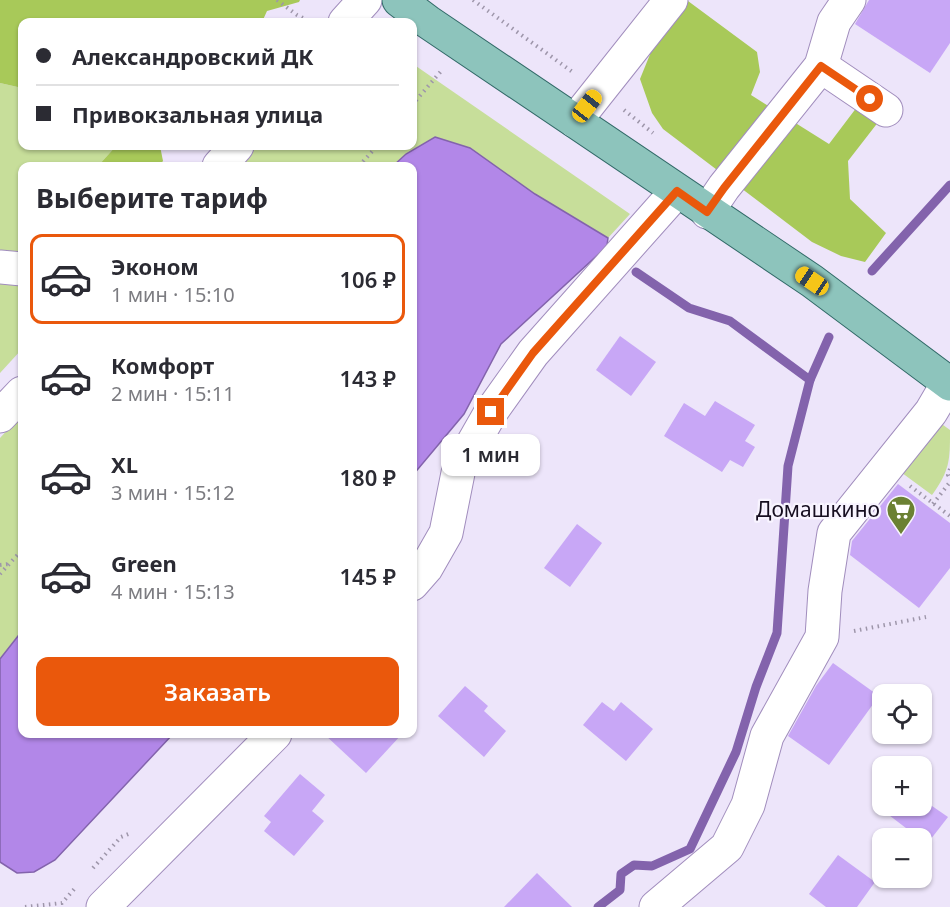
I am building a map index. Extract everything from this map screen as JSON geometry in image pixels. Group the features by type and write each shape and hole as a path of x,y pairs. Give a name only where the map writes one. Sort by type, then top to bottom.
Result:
{"main road":[{"path":"399,0 707,212 812,281 949,384"}],"street":[{"path":"349,18 365,0"},
{"path":"575,121 671,0"},
{"path":"707,212 821,66 834,22 849,0"},
{"path":"821,66 886,111"},
{"path":"223,162 233,150"},
{"path":"417,578 426,568 446,533 459,468 491,412 533,353 677,191"},
{"path":"0,267 18,269"},
{"path":"656,907 727,847 748,805 767,736 822,637 825,591 834,533 932,412 949,384"},
{"path":"0,416 18,397"},
{"path":"103,907 271,738"}],"path":[{"path":"277,0 303,18"},
{"path":"473,0 572,71"},
{"path":"417,99 442,70"},
{"path":"363,162 373,150"},
{"path":"933,504 950,480 950,469"},
{"path":"906,483 950,516"},
{"path":"0,574 18,554"},
{"path":"0,565 10,563"},
{"path":"853,631 926,616"}],"green space":[{"path":"0,0 300,0 267,11 264,18 18,18 18,87 0,83"},
{"path":"688,1 757,52 760,72 751,95 829,144 857,107 879,121 848,161 850,199 886,233 865,262 841,256 812,242 663,129 652,113 640,79 653,47"},
{"path":"417,67 630,214 608,238 535,194 406,154 397,162 237,162 247,150 417,150"},
{"path":"0,83 18,87 18,150 112,150 102,162 18,162 18,253 0,251"},
{"path":"112,150 161,150 163,161 162,162 102,162"},
{"path":"0,277 18,279 18,353 0,373"},
{"path":"18,418 18,636 0,659 0,438"},
{"path":"939,422 950,430 949,457 946,471 932,495 898,470"}],"shaded area":[{"path":"435,137 470,148 535,194 608,238 603,250 501,344 464,414 417,470 417,162 397,162 406,154 417,150 417,148"},
{"path":"18,636 18,738 169,738 55,860 34,872 17,873 0,862 0,659"}],"building":[{"path":"869,0 950,0 950,43 930,73 855,24"},
{"path":"620,336 656,362 631,396 596,370"},
{"path":"715,401 755,425 745,441 755,447 743,467 730,460 722,472 664,436 684,403 705,416"},
{"name":"Домашкино","path":"898,484 950,523 950,568 919,608 850,555 852,541"},
{"path":"577,524 602,543 570,587 544,568"},
{"path":"833,663 872,691 872,706 829,765 788,736 816,686"},
{"path":"465,686 488,706 484,711 506,731 484,757 438,716"},
{"path":"602,702 614,711 621,702 653,729 626,761 583,725"},
{"path":"328,738 398,738 366,773"},
{"path":"300,774 325,795 312,811 324,821 294,856 264,831 271,822 264,816"},
{"path":"932,806 948,817 932,838 932,828 906,828 890,816 932,816"},
{"path":"838,855 872,880 872,886 857,907 826,907 809,894"},
{"path":"537,873 572,907 504,907"}],"waterway":[{"path":"872,271 950,185"},
{"path":"636,272 689,308 730,321 810,380"},
{"path":"598,907 620,890 621,874 634,865 652,866 690,849 736,752 756,687 777,633 788,466 810,380 829,337"}],"place":[{"name":"Домашкино","path":"901,536"}],"route":[{"path":"491,412 533,353 677,191 707,212 821,66 870,99"}]}
